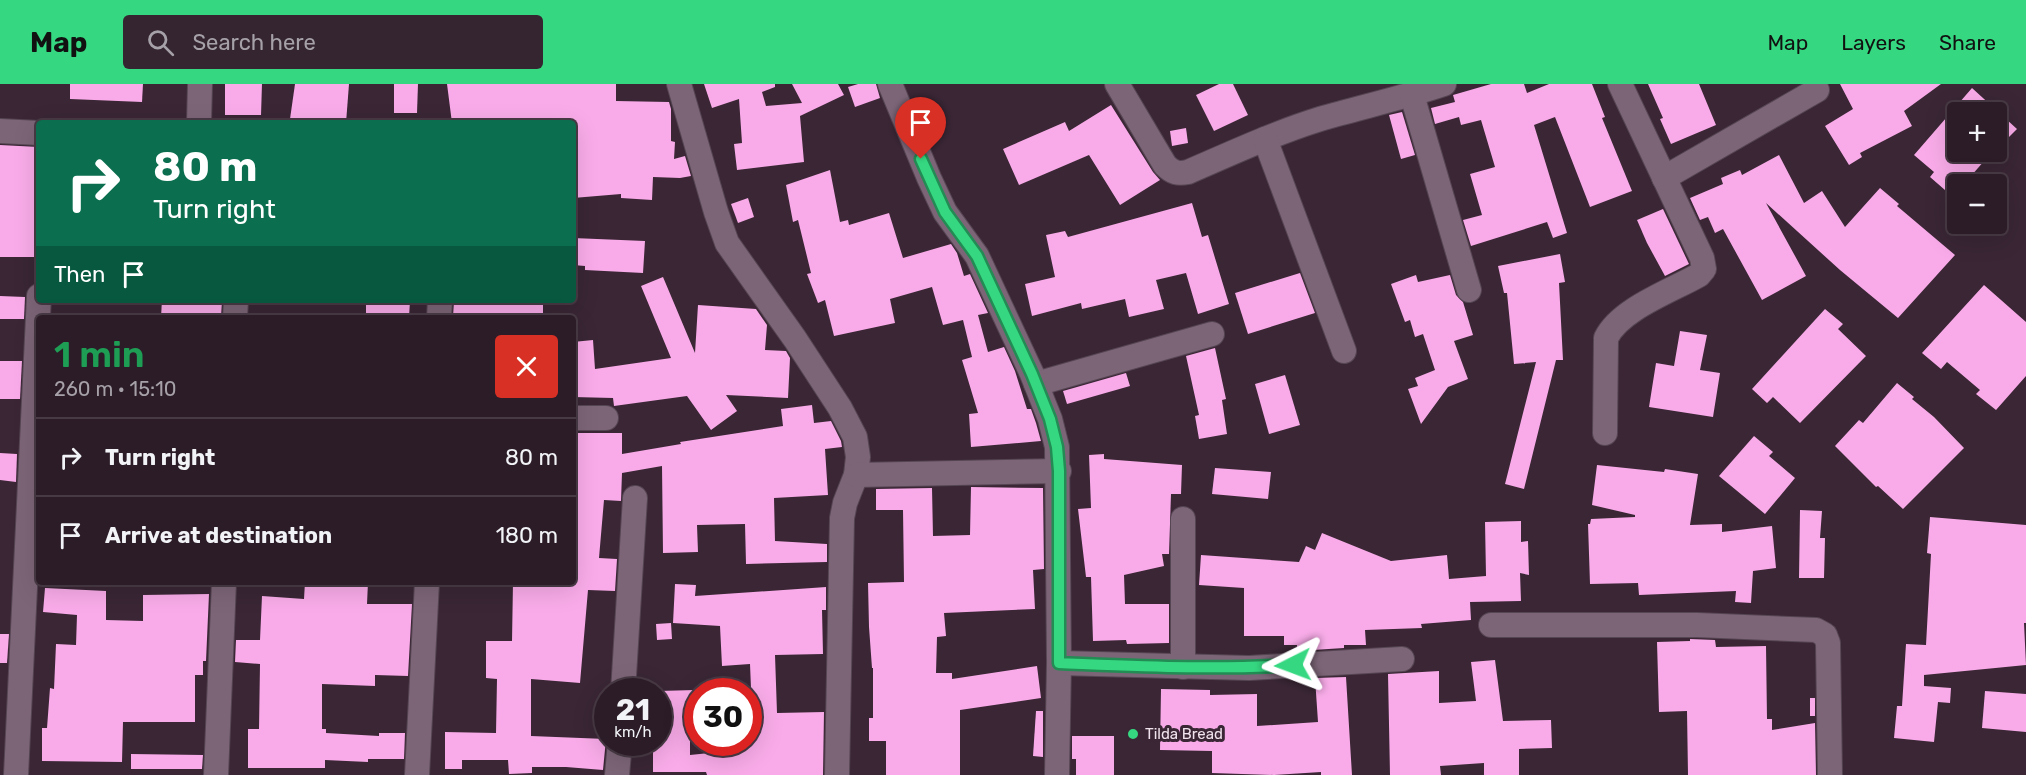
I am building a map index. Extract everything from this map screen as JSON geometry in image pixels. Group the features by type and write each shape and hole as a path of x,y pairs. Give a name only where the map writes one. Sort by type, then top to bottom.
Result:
{"street":[{"path":"199,120 201,84"},
{"path":"679,84 727,243 795,339 840,408 858,447 856,475 842,518 837,775"},
{"path":"890,84 945,212 977,256 1036,384 1050,419 1057,447 1059,471 1057,775"},
{"path":"1117,84 1165,165 1173,172 1188,172 1265,139 1319,120 1444,84"},
{"path":"1605,433 1606,338 1611,329 1625,315 1699,275 1704,269 1702,258 1620,84"},
{"path":"1664,177 1817,90"},
{"path":"1412,95 1469,290"},
{"path":"0,131 36,133"},
{"path":"1265,139 1344,351"},
{"path":"1036,384 1212,334"},
{"path":"16,775 36,358"},
{"path":"576,418 606,418"},
{"path":"856,475 1059,471"},
{"path":"624,678 635,498"},
{"path":"1183,519 1184,668"},
{"path":"216,775 224,585"},
{"path":"417,775 427,585"},
{"path":"1491,625 1697,625 1816,630 1825,635 1828,643 1830,775"},
{"path":"1059,663 1249,668 1402,659"},
{"path":"617,775 619,756"}],"building":[{"path":"70,84 143,84 142,102 70,99"},
{"path":"225,84 262,84 261,115 225,115"},
{"path":"295,84 349,84 346,120 290,119"},
{"path":"394,84 418,84 417,113 394,113"},
{"path":"447,84 616,84 616,101 669,102 671,141 675,142 674,159 685,156 691,176 653,177 652,200 621,198 621,194 576,198 576,120 452,120"},
{"path":"704,84 775,84 775,87 762,92 766,106 802,103 792,84 838,84 844,95 800,116 804,162 737,170 734,144 742,143 739,99 712,108"},
{"path":"858,84 876,84 880,98 855,107 848,87"},
{"path":"1219,84 1233,84 1248,115 1214,131 1196,95"},
{"path":"1491,84 1524,84 1527,93 1549,84 1592,84 1605,117 1602,118 1632,191 1590,207 1555,117 1534,125 1567,233 1553,238 1547,222 1471,246 1463,220 1482,215 1470,174 1495,167 1481,120 1461,125 1459,117 1435,124 1431,108 1455,102 1453,95"},
{"path":"1648,84 1699,84 1716,125 1671,144 1660,119 1663,118"},
{"path":"1840,84 1941,84 1904,111 1912,126 1860,153 1862,157 1849,165 1825,126 1853,109"},
{"path":"1972,88 1987,102 1960,102"},
{"path":"1111,105 1160,180 1120,205 1089,155 1019,185 1003,149 1065,122 1069,131"},
{"path":"1402,112 1415,155 1401,159 1389,115"},
{"path":"1947,117 1947,162 1983,162 1973,174 1947,174 1947,192 1930,177 1934,172 1914,155"},
{"path":"2007,120 2017,129 2007,139"},
{"path":"1186,128 1188,143 1172,146 1170,131"},
{"path":"0,145 36,147 36,257 0,257"},
{"path":"1779,155 1804,203 1822,191 1845,227 1880,188 1899,204 1897,206 1955,255 1898,318 1840,270 1766,203 1806,276 1762,300 1723,229 1715,233 1708,217 1700,220 1690,198 1723,184 1721,178 1740,170 1742,175"},
{"path":"830,170 840,222 848,220 849,225 889,213 903,258 951,244 957,253 964,276 970,274 988,313 978,315 988,352 1004,347 1015,371 1027,409 1031,409 1041,441 971,447 969,414 978,413 962,360 972,357 963,320 943,325 932,287 890,299 895,323 834,336 825,300 818,303 807,274 811,273 798,220 793,222 786,185"},
{"path":"748,198 754,217 738,223 731,204"},
{"path":"1192,203 1202,237 1208,235 1229,304 1198,314 1186,273 1156,280 1164,309 1129,317 1125,299 1082,309 1081,303 1032,316 1025,284 1055,277 1046,235 1065,231 1068,237"},
{"path":"1663,209 1689,264 1665,276 1637,220"},
{"path":"576,238 645,241 643,273 585,270 585,266 576,265"},
{"path":"1560,254 1565,282 1559,283 1563,360 1556,360 1524,489 1505,484 1536,362 1514,364 1507,293 1504,293 1498,266"},
{"path":"1300,273 1315,313 1248,334 1235,293"},
{"path":"1416,275 1418,282 1450,275 1456,295 1463,302 1473,335 1454,341 1468,379 1448,387 1421,424 1408,389 1418,386 1415,378 1435,370 1423,334 1415,337 1410,320 1405,322 1391,284"},
{"path":"663,277 695,353 698,305 756,309 767,325 765,350 786,351 790,358 788,398 726,395 737,411 711,430 687,396 614,406 613,398 576,397 576,342 593,340 595,369 671,358 641,286"},
{"path":"1984,285 2026,322 2026,376 1996,410 1976,394 1980,390 1947,362 1941,369 1922,353"},
{"path":"0,296 25,297 24,319 0,319"},
{"path":"162,303 222,303 221,315 161,315"},
{"path":"366,303 410,303 409,315 366,315"},
{"path":"454,303 543,303 543,315 453,315"},
{"path":"1825,309 1843,324 1838,329 1866,356 1800,423 1773,397 1767,403 1752,389"},
{"path":"1680,331 1707,335 1700,370 1720,373 1713,417 1649,407 1656,363 1674,366"},
{"path":"1215,348 1226,399 1222,400 1227,434 1199,439 1195,416 1199,415 1186,356"},
{"path":"0,361 22,361 20,399 0,399"},
{"path":"1126,373 1130,386 1067,404 1063,391"},
{"path":"1285,375 1300,425 1269,434 1255,384"},
{"path":"1897,383 1964,448 1903,509 1878,486 1876,487 1835,446 1859,420 1863,423"},
{"path":"812,405 814,423 831,421 841,441 842,447 825,449 828,495 774,498 775,541 827,544 827,562 746,564 745,524 697,525 698,552 663,553 662,466 622,473 621,501 604,500 599,558 617,559 615,591 588,590 580,683 531,679 531,736 594,739 594,756 604,756 603,770 532,767 532,773 509,774 508,760 462,760 462,769 445,769 445,732 496,733 497,679 486,678 486,641 512,641 513,585 576,585 576,433 622,433 622,454 681,444 680,442 783,426 781,409"},
{"path":"1754,436 1773,452 1769,456 1795,478 1765,514 1719,476"},
{"path":"0,453 17,454 16,482 0,480"},
{"path":"1104,454 1104,459 1182,465 1181,494 1171,494 1169,554 1162,554 1164,566 1124,575 1125,604 1169,604 1169,643 1127,644 1126,640 1093,641 1091,577 1086,577 1078,509 1091,508 1089,455"},
{"path":"1597,465 1664,472 1665,469 1698,474 1690,525 1722,524 1722,532 1772,526 1776,568 1753,571 1751,603 1735,602 1736,591 1639,595 1638,583 1590,584 1588,524 1591,519 1635,517 1635,515 1592,505"},
{"path":"1215,468 1271,472 1268,499 1212,494"},
{"path":"971,487 1043,488 1044,569 1033,570 1035,609 944,613 946,636 937,637 936,673 952,673 952,679 1037,666 1041,698 960,710 960,775 886,775 886,741 869,741 869,718 873,718 873,668 868,583 904,582 903,510 876,510 876,489 932,488 933,536 970,535"},
{"path":"1800,510 1822,511 1820,538 1825,538 1824,578 1799,578"},
{"path":"1930,517 2026,525 2026,623 2024,623 2026,665 1924,675 1924,686 1951,688 1950,703 1938,702 1934,742 1894,738 1897,706 1902,706 1906,644 1926,645 1931,554 1927,553"},
{"path":"1521,521 1521,542 1528,541 1529,575 1520,573 1521,601 1470,602 1471,620 1421,624 1422,628 1365,630 1366,645 1344,645 1344,648 1313,650 1297,648 1297,645 1284,645 1284,636 1244,636 1244,588 1199,585 1201,555 1299,562 1306,546 1315,550 1322,533 1391,561 1447,555 1449,579 1486,576 1485,522"},
{"path":"675,584 696,585 695,596 826,587 826,610 822,610 823,654 775,655 777,713 824,712 823,775 707,775 706,772 653,772 653,756 672,756 672,691 684,690 684,756 762,756 762,678 751,678 750,664 722,666 720,626 673,623"},
{"path":"305,585 368,585 367,604 412,604 408,676 375,675 375,686 322,684 322,729 326,729 326,733 379,736 379,733 405,733 404,759 368,759 368,762 325,760 325,768 248,768 248,729 259,729 260,664 235,662 236,640 260,640 262,596 304,599"},
{"path":"45,588 106,591 106,620 143,621 143,595 209,594 206,661 203,661 203,675 195,675 195,722 123,722 122,762 42,761 42,728 47,728 50,688 54,689 56,644 76,645 77,615 43,612"},
{"path":"671,623 672,639 657,640 656,624"},
{"path":"0,634 9,634 7,663 0,663"},
{"path":"1690,639 1715,640 1716,647 1766,646 1767,719 1772,719 1772,730 1815,723 1816,775 1688,775 1687,711 1659,712 1657,642 1690,641"},
{"path":"1495,660 1503,721 1551,720 1552,748 1519,749 1519,775 1484,775 1484,763 1440,766 1441,775 1390,775 1388,674 1439,671 1439,703 1476,701 1471,662"},
{"path":"1346,677 1352,775 1321,775 1321,772 1274,775 1212,773 1212,751 1160,750 1161,689 1210,690 1210,695 1257,694 1257,726 1318,722 1315,678"},
{"path":"1985,691 2026,694 2026,732 1982,728"},
{"path":"1810,698 1815,698 1815,716 1810,716"},
{"path":"1036,711 1043,711 1043,757 1033,756"},
{"path":"1072,736 1114,736 1114,775 1076,775 1076,759 1072,759"},
{"path":"131,754 203,755 202,769 131,769"}],"place":[{"name":"Tilda Bread","path":"1133,734"}],"route":[{"path":"921,159 945,212 977,256 1032,374 1050,419 1057,447 1059,471 1059,663 1184,668 1293,665"}]}
